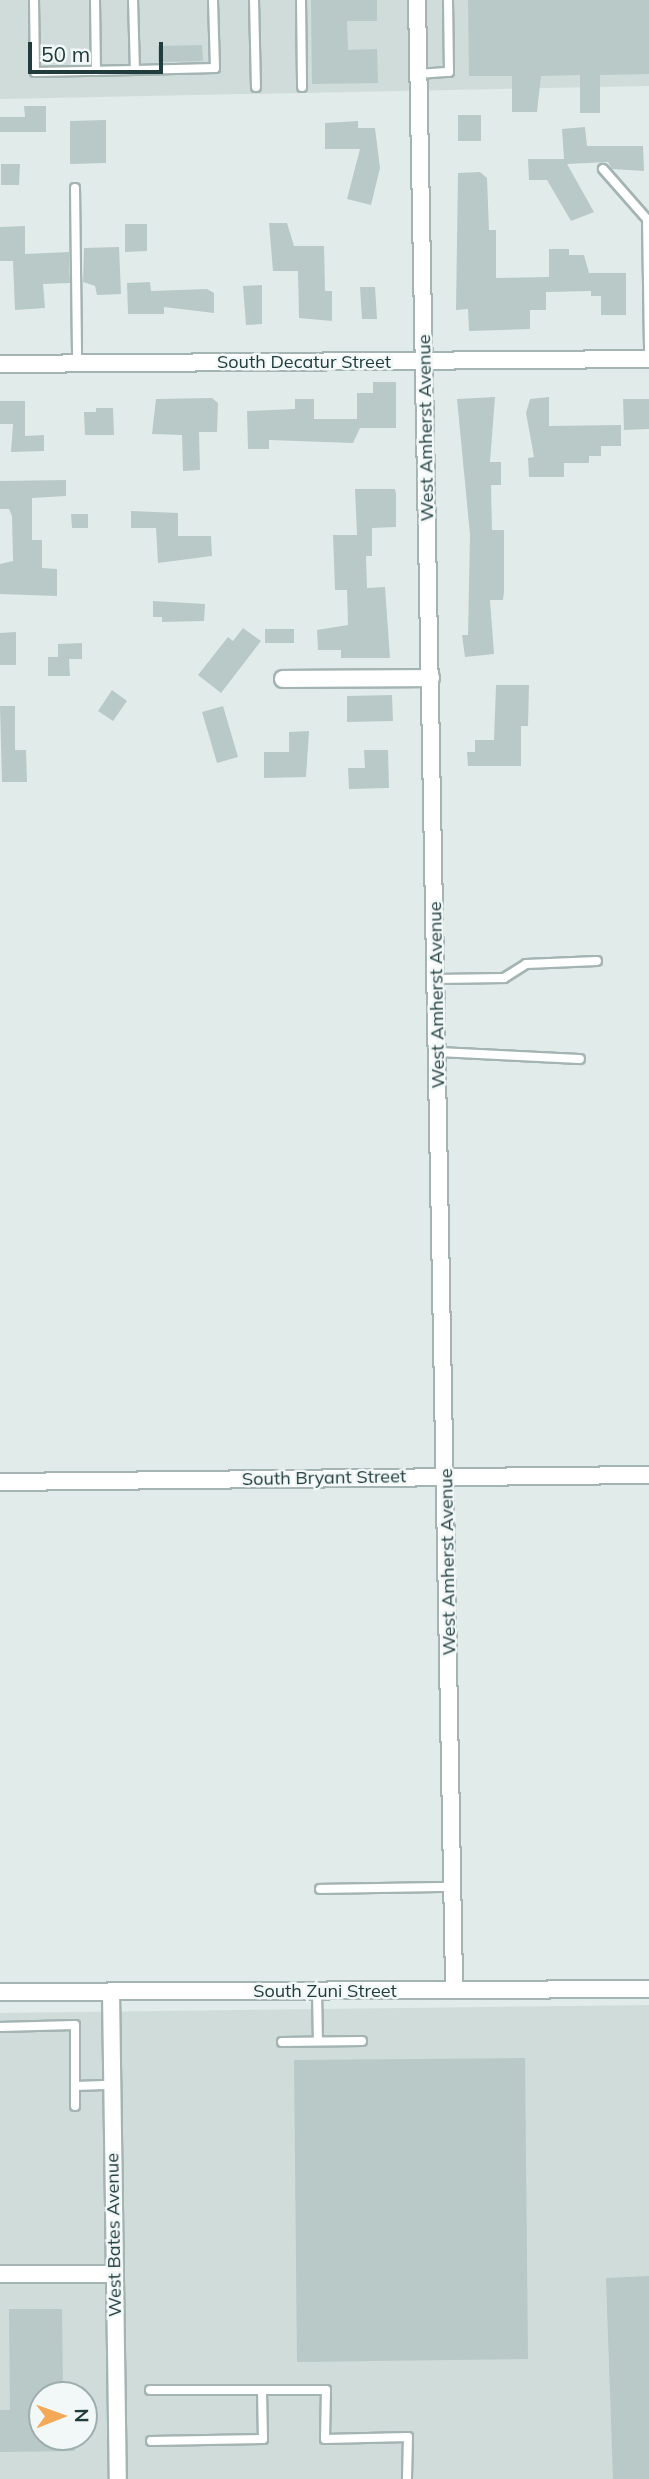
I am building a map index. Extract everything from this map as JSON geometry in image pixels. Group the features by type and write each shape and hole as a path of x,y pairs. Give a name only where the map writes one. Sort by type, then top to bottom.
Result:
{"street":[{"name":"West Amherst Avenue","path":"417,0 454,1990"},
{"name":"South Decatur Street","path":"0,364 649,359"},
{"path":"283,679 431,678"},
{"name":"South Bryant Street","path":"0,1482 649,1475"},
{"name":"South Zuni Street","path":"0,1992 649,1989"},
{"name":"West Bates Avenue","path":"111,1992 118,2479"},
{"path":"0,2274 115,2274"}],"lane":[{"path":"34,0 35,72 215,68 213,0"},
{"path":"95,0 96,71"},
{"path":"133,0 135,69"},
{"path":"254,0 256,87"},
{"path":"301,0 302,87"},
{"path":"418,74 449,72 447,0"},
{"path":"603,169 647,219 649,351"},
{"path":"75,188 77,363"},
{"path":"437,979 504,978 526,964 597,961"},
{"path":"438,1052 580,1059"},
{"path":"320,1889 452,1887"},
{"path":"317,1991 318,2041"},
{"path":"0,2027 75,2025 75,2106"},
{"path":"282,2042 362,2041"},
{"path":"75,2086 112,2085"},
{"path":"150,2390 326,2390 326,2439 408,2437 407,2479"},
{"path":"151,2441 263,2439 262,2390"}],"shaded area":[{"path":"0,0 649,0 649,86 0,99"},
{"path":"649,2005 649,2479 0,2479 0,2013"}],"building":[{"path":"311,0 377,0 377,21 347,21 348,50 377,49 378,83 312,84"},
{"path":"468,0 649,0 649,74 600,75 600,113 580,113 580,75 541,76 537,112 512,112 512,76 469,76"},
{"path":"202,45 203,61 158,62 158,46"},
{"path":"24,106 46,106 46,132 0,132 0,117 25,117"},
{"path":"458,115 481,115 481,141 458,141"},
{"path":"106,120 106,163 70,164 70,121"},
{"path":"358,121 358,128 375,128 380,168 371,205 347,199 360,149 325,149 325,123"},
{"path":"585,127 587,146 643,146 644,171 612,169 608,162 567,164 594,212 571,221 547,180 529,180 528,159 564,159 562,129"},
{"path":"1,164 20,164 19,185 1,185"},
{"path":"480,172 487,178 489,230 496,230 496,278 549,277 549,249 569,249 569,255 584,255 589,273 626,273 626,315 601,315 601,296 591,296 591,291 546,292 546,310 530,310 530,329 469,331 468,309 456,310 458,173"},
{"path":"269,223 287,223 294,246 324,246 325,291 332,291 332,321 299,318 298,271 273,271"},
{"path":"125,224 147,224 147,251 125,252"},
{"path":"25,226 25,254 69,252 70,283 43,284 45,308 15,310 13,261 0,261 0,227"},
{"path":"119,247 121,294 97,295 95,286 83,282 84,248"},
{"path":"150,282 151,291 207,289 214,293 214,313 164,307 164,314 128,314 127,283"},
{"path":"262,285 262,324 246,325 243,286"},
{"path":"360,287 375,287 377,319 362,319"},
{"path":"373,382 396,382 396,428 360,428 353,443 269,440 269,449 248,449 247,411 295,409 295,399 314,399 314,419 357,419 357,393 373,393"},
{"path":"495,397 490,462 501,462 501,485 491,485 492,530 504,530 504,592 503,600 490,600 494,654 465,657 462,635 468,635 470,535 457,399"},
{"path":"549,397 549,426 621,425 621,446 601,446 601,456 589,456 589,463 564,463 564,477 529,477 528,458 534,457 526,413 530,399"},
{"path":"212,398 218,403 217,432 199,432 200,470 183,471 182,435 152,434 156,399"},
{"path":"623,399 649,399 649,429 624,430"},
{"path":"0,401 25,401 25,436 44,435 44,451 11,452 13,424 0,424"},
{"path":"96,408 113,408 114,435 85,435 84,412 96,412"},
{"path":"66,480 66,496 32,498 32,540 42,540 42,568 57,569 57,596 0,594 0,564 13,561 12,516 9,509 0,509 0,481"},
{"path":"355,489 395,489 396,527 372,528 372,556 366,556 367,588 385,587 390,658 341,658 341,650 318,650 317,630 348,625 347,590 335,590 333,535 357,535"},
{"path":"131,511 178,513 178,536 211,536 212,556 158,563 156,528 131,528"},
{"path":"71,514 88,514 88,528 72,528"},
{"path":"153,601 205,604 204,621 162,622 162,617 153,617"},
{"path":"243,628 261,641 221,693 198,675 228,637 233,641"},
{"path":"265,629 294,629 294,643 265,643"},
{"path":"16,632 16,665 0,665 0,633"},
{"path":"82,643 82,659 69,659 70,676 48,676 48,657 58,657 58,644"},
{"path":"496,685 529,685 528,726 521,726 521,766 468,766 467,752 475,752 475,740 494,740"},
{"path":"112,690 127,701 113,721 98,711"},
{"path":"392,695 393,721 347,722 347,696"},
{"path":"0,706 15,706 15,750 26,750 27,782 2,782"},
{"path":"223,706 238,757 217,763 202,712"},
{"path":"309,731 306,777 264,778 264,752 289,752 289,732"},
{"path":"364,750 388,750 389,788 349,789 348,768 365,768"},
{"path":"525,2058 528,2359 297,2362 294,2060"},
{"path":"649,2276 649,2479 613,2479 606,2278"},
{"path":"9,2309 62,2309 63,2381 28,2381 28,2451 75,2451 0,2452 0,2410 10,2410"}]}
